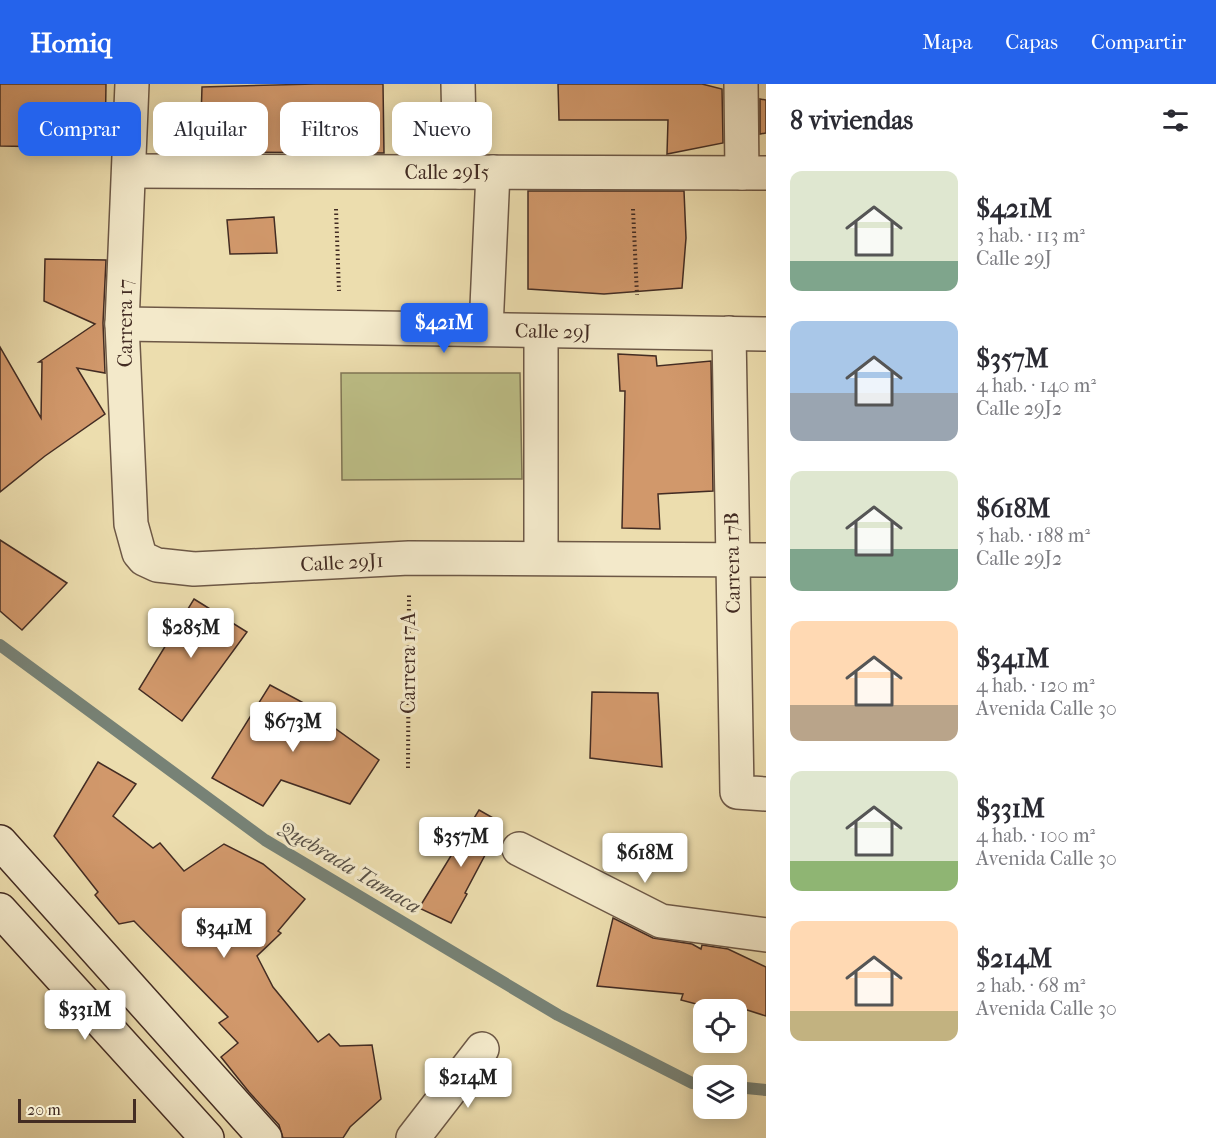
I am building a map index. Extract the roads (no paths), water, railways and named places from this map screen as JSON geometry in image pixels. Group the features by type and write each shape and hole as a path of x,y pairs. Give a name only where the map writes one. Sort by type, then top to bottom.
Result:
{"street":[{"name":"Carrera 17","path":"132,84 122,324 131,524 139,553 144,559"},
{"path":"458,84 460,172"},
{"path":"741,84 754,173"},
{"name":"Calle 29I5","path":"129,171 754,173"},
{"path":"486,329 493,172"},
{"name":"Calle 29J","path":"122,324 766,334"},
{"path":"540,331 541,558"},
{"name":"Carrera 17B","path":"729,333 732,558 752,793"},
{"name":"Calle 29J1","path":"144,559 157,565 194,569 409,558 732,558 766,560"},
{"path":"0,842 265,1138"},
{"path":"519,849 661,921 766,935"},
{"path":"0,910 207,1138"},
{"path":"413,1138 482,1049"}],"waterway":[{"name":"Quebrada Tamaca","path":"0,645 265,840 558,1015 693,1083"},
{"name":"Quebrada Tamaca","path":"747,1088 766,1090"}]}
